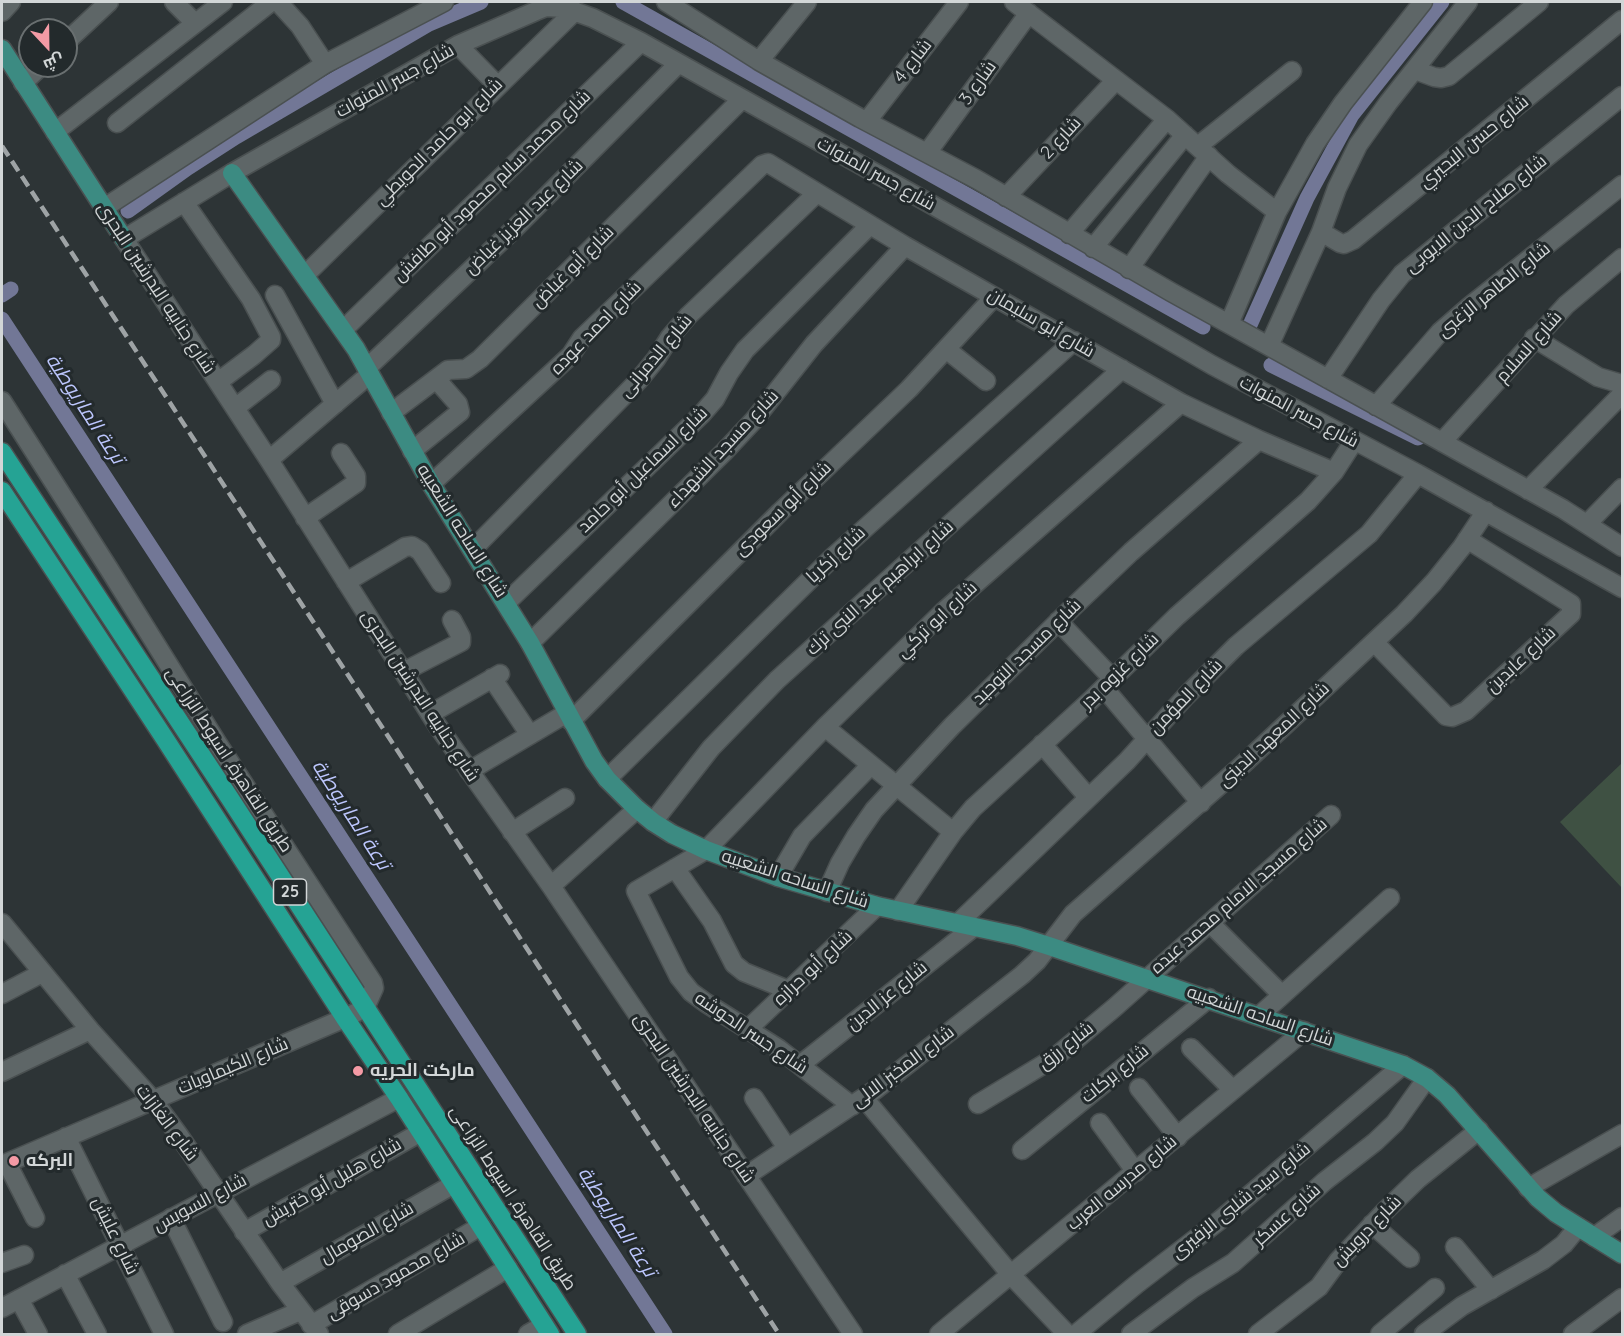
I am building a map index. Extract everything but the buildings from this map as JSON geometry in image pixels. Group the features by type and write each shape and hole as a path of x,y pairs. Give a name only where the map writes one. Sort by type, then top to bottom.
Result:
{"highway":[{"name":"طريق القاهرة, اسيوط الزراعى","path":"2,452 577,1335"},
{"name":"25","path":"2,491 399,1098 547,1330"}],"main road":[{"name":"شارع جنابيه البدرشين البحرى","path":"2,49 124,239"},
{"name":"شارع الساحه الشعبيه","path":"232,173 344,330 431,484 530,643 594,760 607,779 653,822 706,850 778,877 877,906 1049,946 1403,1065 1427,1078 1448,1095 1528,1188 1556,1213 1623,1254"}],"street":[{"path":"2,12 11,2"},
{"path":"78,31 109,2"},
{"path":"174,2 195,23"},
{"path":"55,132 223,2"},
{"path":"117,123 271,2"},
{"path":"278,2 300,27 325,64"},
{"path":"104,207 325,64 444,2"},
{"path":"666,2 759,61 1528,490 1623,547"},
{"path":"759,61 807,2"},
{"name":"شارع 4","path":"867,121 959,2"},
{"path":"1014,2 1167,119 1277,212"},
{"path":"1229,324 1251,268 1277,212 1315,144 1343,103 1423,2"},
{"path":"1269,346 1321,232 1336,188 1358,145 1388,103 1468,2"},
{"path":"1415,70 1434,77 1449,76 1539,2"},
{"name":"شارع جسر المنوات","path":"124,239 232,173 458,45 546,7 555,6 575,10 641,42 1028,258 1212,365 1418,474 1623,588"},
{"name":"شارع ابو حامد الحويطي","path":"305,275 575,10"},
{"name":"شارع 3","path":"927,153 1029,13"},
{"name":"شارع حسن البحيري","path":"1321,232 1340,243 1353,240 1623,20"},
{"name":"شارع محمد سالم محمود أبو طافش","path":"344,330 641,42"},
{"path":"458,45 497,85"},
{"name":"شارع عبد العزيز غياض","path":"269,460 335,404 678,64"},
{"path":"1093,248 1197,146 1292,71"},
{"path":"23,83 28,78"},
{"name":"شارع 2","path":"1006,197 1116,80"},
{"name":"شارع صلاح الدين الايوبى","path":"1328,379 1381,300 1402,274 1623,96"},
{"name":"شارع أبو غياض","path":"391,413 451,368 466,369 480,359 742,99"},
{"path":"1069,234 1167,119"},
{"path":"1129,269 1197,146"},
{"name":"شارع أبو سليمان","path":"758,169 768,163 906,246 1180,403 1334,472"},
{"name":"شارع احمد عوده","path":"431,484 571,355 582,338 758,169"},
{"name":"شارع الطاهر الزغبى","path":"1376,406 1440,332 1623,185"},
{"name":"شارع الدمرانى","path":"472,549 638,381 688,316 817,193"},
{"path":"184,202 251,299 271,338 218,382"},
{"name":"شارع اسماعيل أبو حامد","path":"506,603 701,415 715,399 745,350 870,225"},
{"name":"شارع جنابيه البدرشين البحرى","path":"124,239 269,460 430,714 552,886 853,1335"},
{"name":"شارع مسجد الشهداء","path":"530,643 724,452 754,420 814,344 906,246"},
{"name":"شارع السلام","path":"1442,442 1512,366 1534,338 1574,298 1623,258"},
{"path":"275,295 335,404"},
{"name":"شارع أبو سعودى","path":"469,771 530,735 569,717 909,388 994,297"},
{"path":"1534,338 1598,377 1623,384"},
{"name":"شارع زكريا","path":"607,779 834,556 1074,342"},
{"path":"946,349 986,381"},
{"name":"شارع ابراهيم عبد النبى ترك","path":"653,822 711,748 769,688 1122,369"},
{"path":"412,451 460,412 458,404 436,379"},
{"path":"235,408 271,380"},
{"path":"1528,490 1623,394"},
{"path":"2,401 218,744 373,983 373,993 365,1008"},
{"name":"شارع ابو تركي","path":"706,850 825,727 943,612 1180,403"},
{"name":"شارع مسجد التوحيد","path":"827,892 856,836 896,785 1058,621 1131,552 1259,440"},
{"name":"شارع غزوه بدر","path":"898,911 953,832 981,800 1177,616 1308,501 1334,472 1354,441"},
{"path":"305,518 356,483 356,476 341,453"},
{"name":"شارع المؤمن","path":"965,926 1236,646 1369,534 1418,474"},
{"path":"1587,524 1623,488"},
{"name":"شارع المعهد الدينى","path":"1049,946 1073,914 1201,803 1374,642 1434,582 1486,511"},
{"name":"شارع عابدين","path":"1374,642 1446,716 1452,717 1466,711 1571,614 1571,604 1467,539"},
{"path":"346,582 405,547 412,546 420,551 441,583"},
{"path":"403,672 461,642 452,620"},
{"path":"1058,621 1108,683 1147,739 1201,803"},
{"path":"430,714 496,676 530,735"},
{"path":"825,727 953,832"},
{"path":"1042,744 1088,797"},
{"path":"778,877 802,836 871,765"},
{"path":"512,832 565,798"},
{"path":"552,886 637,809"},
{"name":"شارع مسجد الامام محمد عبده","path":"1146,978 1331,815"},
{"name":"شارع جسر الحوشه","path":"706,850 637,890 636,894 684,985 706,1004 858,1102 1067,1335"},
{"path":"675,868 712,921 734,964 744,972 788,990"},
{"path":"1259,1016 1390,898"},
{"name":"شارع أبو حرازه","path":"748,1029 877,906"},
{"name":"شارع الغازات","path":"2,923 90,1030 153,1100 310,1323"},
{"path":"1210,923 1282,995"},
{"name":"شارع عز الدين","path":"800,1065 965,926"},
{"name":"شارع المخبز الالى","path":"746,1176 858,1102 1006,988 1037,961 1049,946"},
{"path":"2,994 42,973"},
{"name":"شارع رزق","path":"978,1104 1054,1058 1146,978"},
{"name":"شارع بركات","path":"1022,1150 1209,998"},
{"name":"شارع الكيماويات","path":"4,1164 365,1008"},
{"path":"2,1072 90,1030"},
{"name":"شارع مدرسه العرب","path":"939,1335 1304,1031"},
{"path":"1191,1048 1233,1090"},
{"name":"شارع سيد شلبى الزفيرى","path":"1076,1335 1138,1283 1220,1220 1403,1065"},
{"name":"شارع عسكر","path":"1133,1334 1193,1288 1233,1263 1325,1181 1375,1142 1395,1123 1427,1078"},
{"path":"1139,1088 1178,1137"},
{"name":"شارع السويس","path":"2,1308 399,1098"},
{"path":"754,1098 787,1148"},
{"path":"1100,1123 1136,1172"},
{"name":"شارع درويش","path":"1258,1335 1319,1287 1338,1261 1372,1224 1418,1179 1479,1130"},
{"name":"شارع هليل أبو ختريش","path":"244,1232 421,1132"},
{"path":"1528,1188 1623,1134"},
{"name":"شارع عليش","path":"66,1137 164,1335"},
{"path":"4,1164 34,1218"},
{"name":"شارع الصومال","path":"280,1283 454,1184"},
{"path":"1424,1335 1448,1315 1543,1260 1564,1244 1623,1217"},
{"path":"171,1218 223,1322"},
{"path":"1372,1224 1410,1258"},
{"name":"شارع محمود دسوقى","path":"247,1335 310,1323 481,1226"},
{"path":"1455,1247 1491,1290"},
{"path":"2,1263 24,1255"},
{"path":"398,1335 508,1268"},
{"path":"65,1274 97,1335"},
{"path":"1380,1335 1434,1287"},
{"path":"1573,1335 1623,1298"},
{"path":"19,1299 38,1335"},
{"path":"528,1335 547,1330"}],"green space":[{"path":"1622,763 1622,888 1560,822"}],"waterway":[{"path":"128,211 236,137 429,24 481,2"},
{"path":"623,2 1203,327"},
{"path":"1250,325 1307,198 1352,115 1442,2"},
{"path":"2,295 11,289"},
{"name":"ترعة الماريوطية","path":"2,319 665,1334"},
{"path":"1271,365 1418,438"}],"railway":[{"path":"2,146 779,1334"}],"place":[{"name":"ماركت الحريه","path":"358,1071"},
{"name":"البركه","path":"14,1161"}]}
